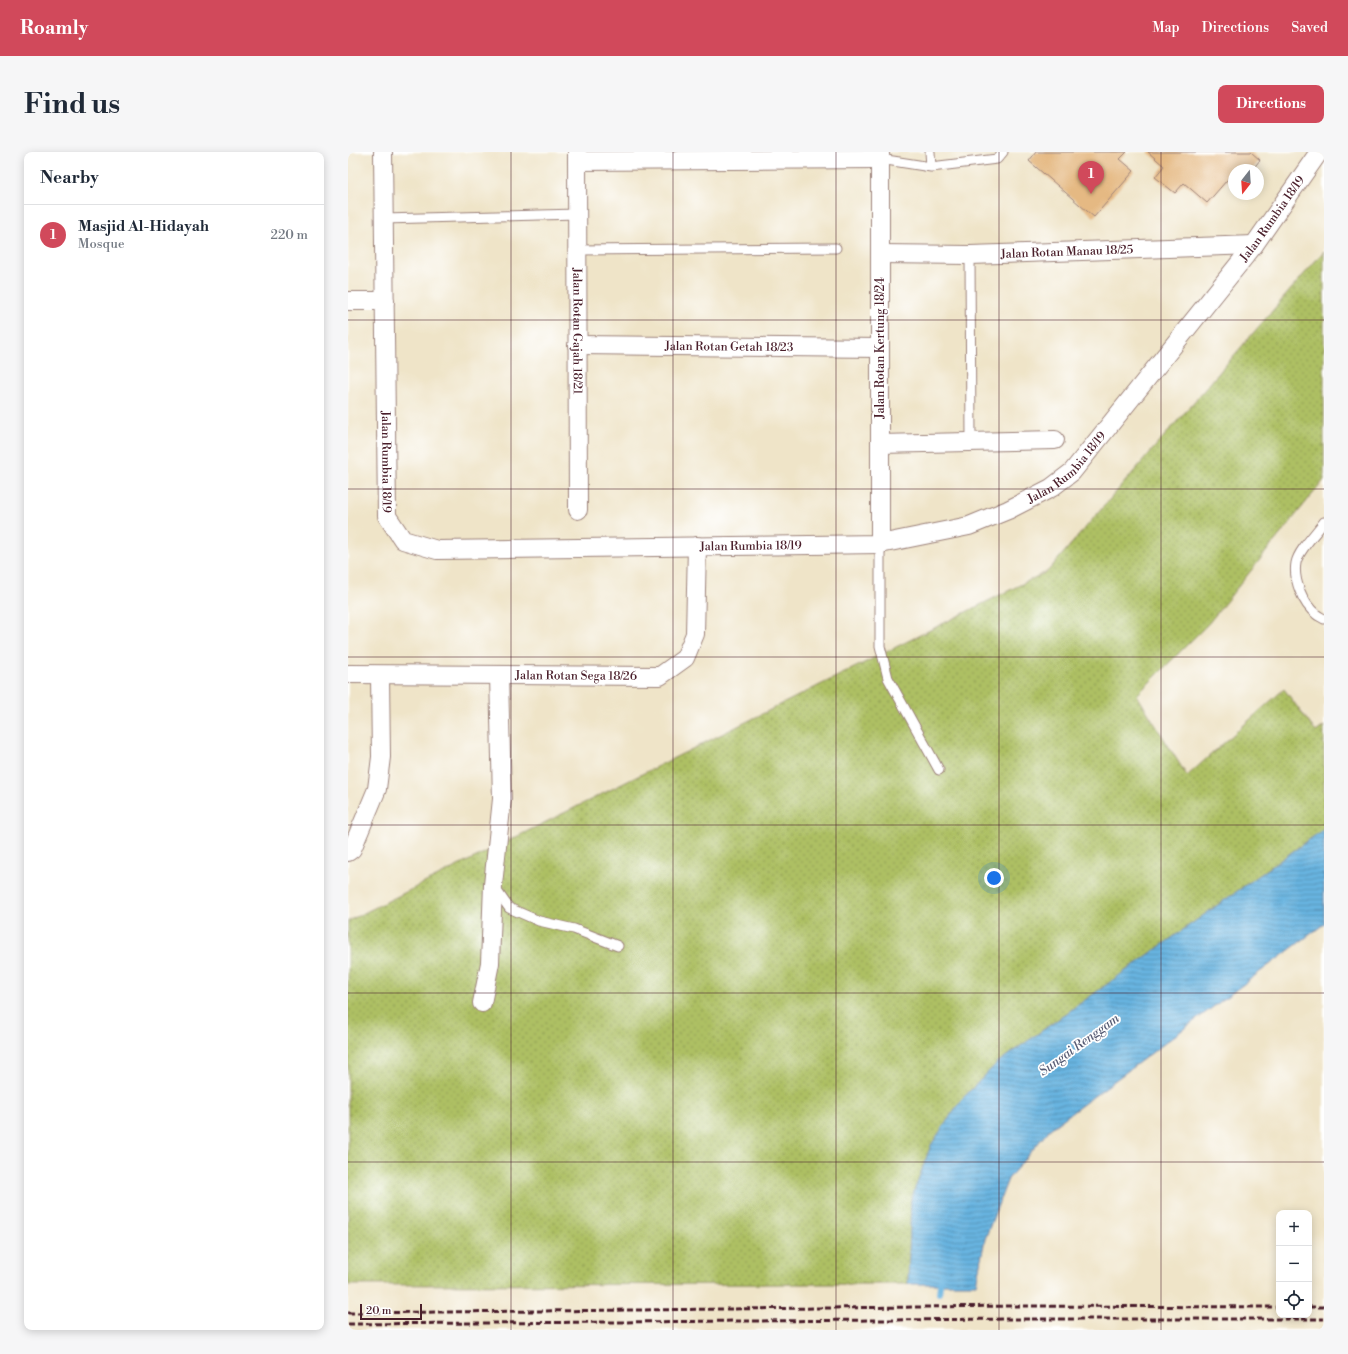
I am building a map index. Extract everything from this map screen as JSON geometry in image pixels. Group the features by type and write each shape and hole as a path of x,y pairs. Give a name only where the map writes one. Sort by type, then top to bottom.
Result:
{"street":[{"name":"Jalan Rumbia 18/19","path":"383,152 387,516 403,540 437,550 880,544 969,526 1008,510 1051,488 1072,472 1254,245 1320,152"},
{"path":"577,156 880,156"},
{"name":"Jalan Rotan Gajah 18/21","path":"577,156 578,510"},
{"name":"Jalan Rotan Kertung 18/24","path":"880,156 880,544"},
{"name":"Jalan Rotan Manau 18/25","path":"880,254 970,255 1254,245"},
{"path":"348,301 385,301"},
{"name":"Jalan Rotan Getah 18/23","path":"578,345 880,348"},
{"path":"880,444 1055,440"},
{"name":"Jalan Rotan Sega 18/26","path":"348,674 660,676 685,658 695,634 697,546"},
{"path":"348,852 352,849 377,789 381,757 380,675"},
{"path":"482,1003 490,963 493,885 502,799 499,675"}],"lane":[{"path":"930,152 931,167"},
{"path":"880,156 931,167 997,159 1003,152"},
{"path":"384,219 577,214"},
{"path":"577,250 836,248"},
{"path":"970,255 971,442"},
{"path":"1324,522 1302,551 1296,563 1296,579 1302,596 1316,615 1324,619"},
{"path":"880,544 880,646 888,678 938,770"},
{"path":"493,885 509,908 539,921 574,929 618,946"}],"green space":[{"path":"1324,251 1324,480 1208,624 1137,695 1187,776 1284,689 1316,732 1324,726 1324,829 997,1063 961,1100 911,1199 908,1284 348,1285 348,921 1048,571"}],"water":[{"path":"1324,829 1324,924 1050,1129 1008,1179 985,1239 976,1284 908,1284 911,1199 931,1145 961,1100 997,1063"}],"building":[{"path":"1036,152 1127,152 1120,159 1134,171 1094,217 1029,161"},
{"path":"1148,152 1251,152 1260,160 1257,164 1228,164 1228,179 1207,203 1184,183 1175,193 1155,177 1164,166"}],"waterway":[{"name":"Sungai Renggam","path":"939,1293 941,1277"}],"railway":[{"path":"348,1313 1014,1306 1276,1307"},
{"path":"1312,1307 1324,1307"},
{"path":"348,1324 1015,1319 1324,1319"}],"place":[{"name":"Masjid Al-Hidayah","path":"1091,194"}]}
